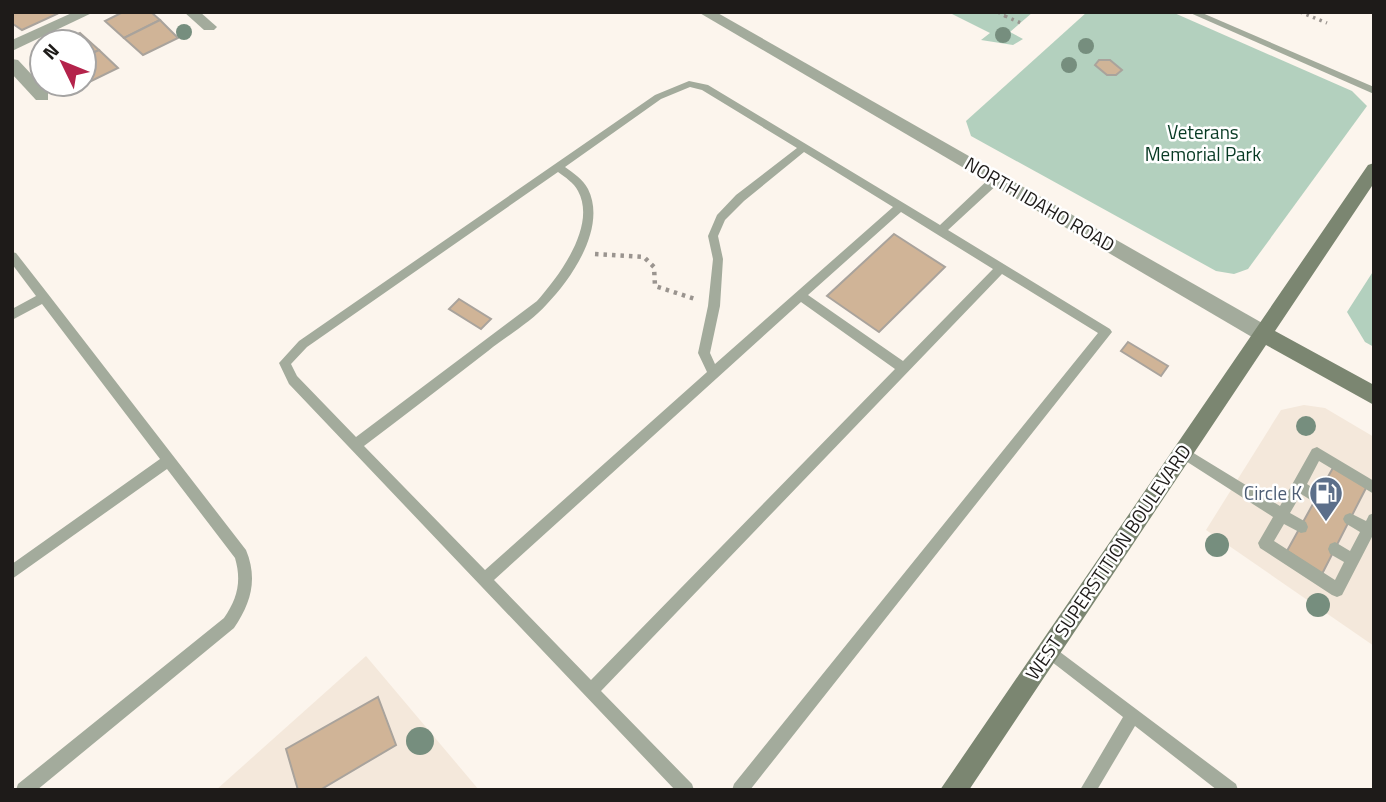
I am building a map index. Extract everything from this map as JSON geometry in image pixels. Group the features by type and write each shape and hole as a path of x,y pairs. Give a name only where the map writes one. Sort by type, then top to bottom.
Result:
{"main road":[{"name":"WEST SUPERSTITION BOULEVARD","path":"953,790 1374,169"},
{"name":"NORTH IDAHO ROAD","path":"1264,334 1374,396"}],"street":[{"path":"12,46 87,12"},
{"path":"191,12 209,27"},
{"name":"NORTH IDAHO ROAD","path":"705,12 1264,334"},
{"path":"12,64 28,81"}],"lane":[{"path":"1192,12 1374,91"},
{"path":"686,790 293,380 285,363 303,344 658,97 689,84 705,87 1106,332 740,790"},
{"path":"713,372 704,353 714,306 718,259 713,236 721,218 740,198 804,147"},
{"path":"356,445 541,304 559,285 577,253 587,205 584,192 558,167"},
{"path":"942,231 996,180"},
{"path":"485,579 900,206"},
{"path":"12,256 241,555 247,572 247,588 241,607 229,623 24,790"},
{"path":"592,691 1001,268"},
{"path":"799,295 903,369"},
{"path":"12,316 44,297"},
{"path":"1182,452 1301,527"},
{"path":"1350,519 1371,525 1337,590 1265,543 1317,453 1374,488"},
{"path":"12,572 169,460"},
{"path":"1299,486 1317,498"},
{"path":"1335,549 1353,560"},
{"path":"1048,650 1230,790"},
{"path":"1087,790 1133,715"}],"path":[{"path":"998,12 1007,14 1020,23"},
{"path":"1300,12 1327,23"},
{"path":"596,254 635,255 650,261 654,267 655,286 714,306"}],"shaded area":[{"path":"1304,405 1325,408 1374,437 1374,646 1206,530 1281,410"},
{"path":"366,656 479,790 216,790"}],"green space":[{"path":"948,12 1033,12 1010,32 1023,39 1013,45 981,40 990,33"},
{"name":"Veterans Memorial Park","path":"1087,12 1172,12 1352,91 1367,106 1248,269 1234,274 1216,271 971,136 966,121"},
{"path":"1374,270 1374,347 1365,342 1347,312"}],"building":[{"path":"12,12 57,14 22,30 13,24"},
{"path":"123,12 151,12 160,20 124,38 105,21"},
{"path":"160,20 178,38 143,55 124,38"},
{"path":"98,50 118,68 98,78"},
{"path":"1099,60 1110,60 1122,70 1116,75 1107,75 1095,65"},
{"path":"894,234 945,267 879,332 827,296"},
{"path":"459,299 491,319 481,329 449,309"},
{"path":"1128,342 1168,366 1161,376 1121,351"},
{"name":"Circle K","path":"1334,466 1367,486 1322,574 1287,551"},
{"path":"378,697 396,745 320,790 298,790 286,749"}],"place":[{"name":"Circle K","path":"1326,523"}]}
